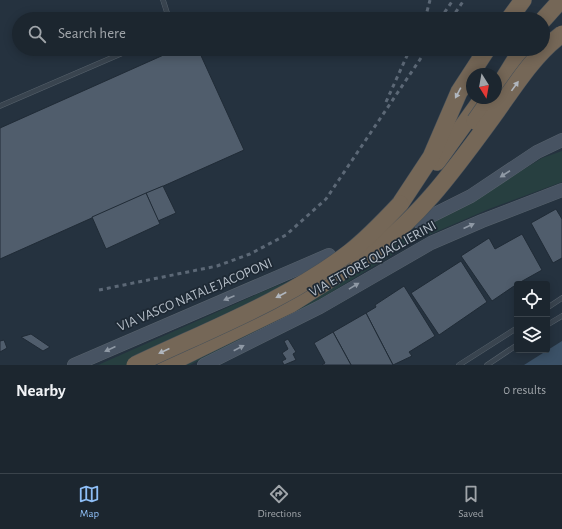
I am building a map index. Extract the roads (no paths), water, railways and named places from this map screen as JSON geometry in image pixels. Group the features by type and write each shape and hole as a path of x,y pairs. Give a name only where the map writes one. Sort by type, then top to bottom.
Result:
{"highway":[{"path":"514,12 523,0"},
{"path":"550,13 562,0"},
{"path":"550,45 562,34"},
{"path":"400,204 431,156 458,92 482,56"},
{"path":"502,73 515,56"},
{"path":"502,81 517,56"},
{"path":"166,365 291,304 386,242 425,204 456,167 539,56"},
{"path":"135,365 277,298 304,283 349,253 400,204 437,163 479,104"},
{"path":"359,261 397,223 420,197 487,104"}],"main road":[{"path":"419,222 471,196 546,146 562,140"},
{"path":"526,160 562,147"},
{"name":"VIA ETTORE QUAGLIERINI","path":"204,365 320,306 431,243 482,221 562,190"},
{"name":"VIA VASCO NATALE JACOPONI","path":"74,365 329,255"}],"lane":[{"path":"163,0 167,12"},
{"path":"0,106 116,56"},
{"path":"550,306 562,298"},
{"path":"550,324 562,316"},
{"path":"459,365 514,330"},
{"path":"487,365 514,347"}],"water":[{"path":"562,341 562,365 524,365 543,353 550,353 550,349"}],"railway":[{"path":"427,12 430,0"},
{"path":"445,12 453,0"},
{"path":"456,12 464,0"},
{"path":"386,102 407,56"},
{"path":"99,290 217,266 250,254 286,235 326,199 422,56"}]}
